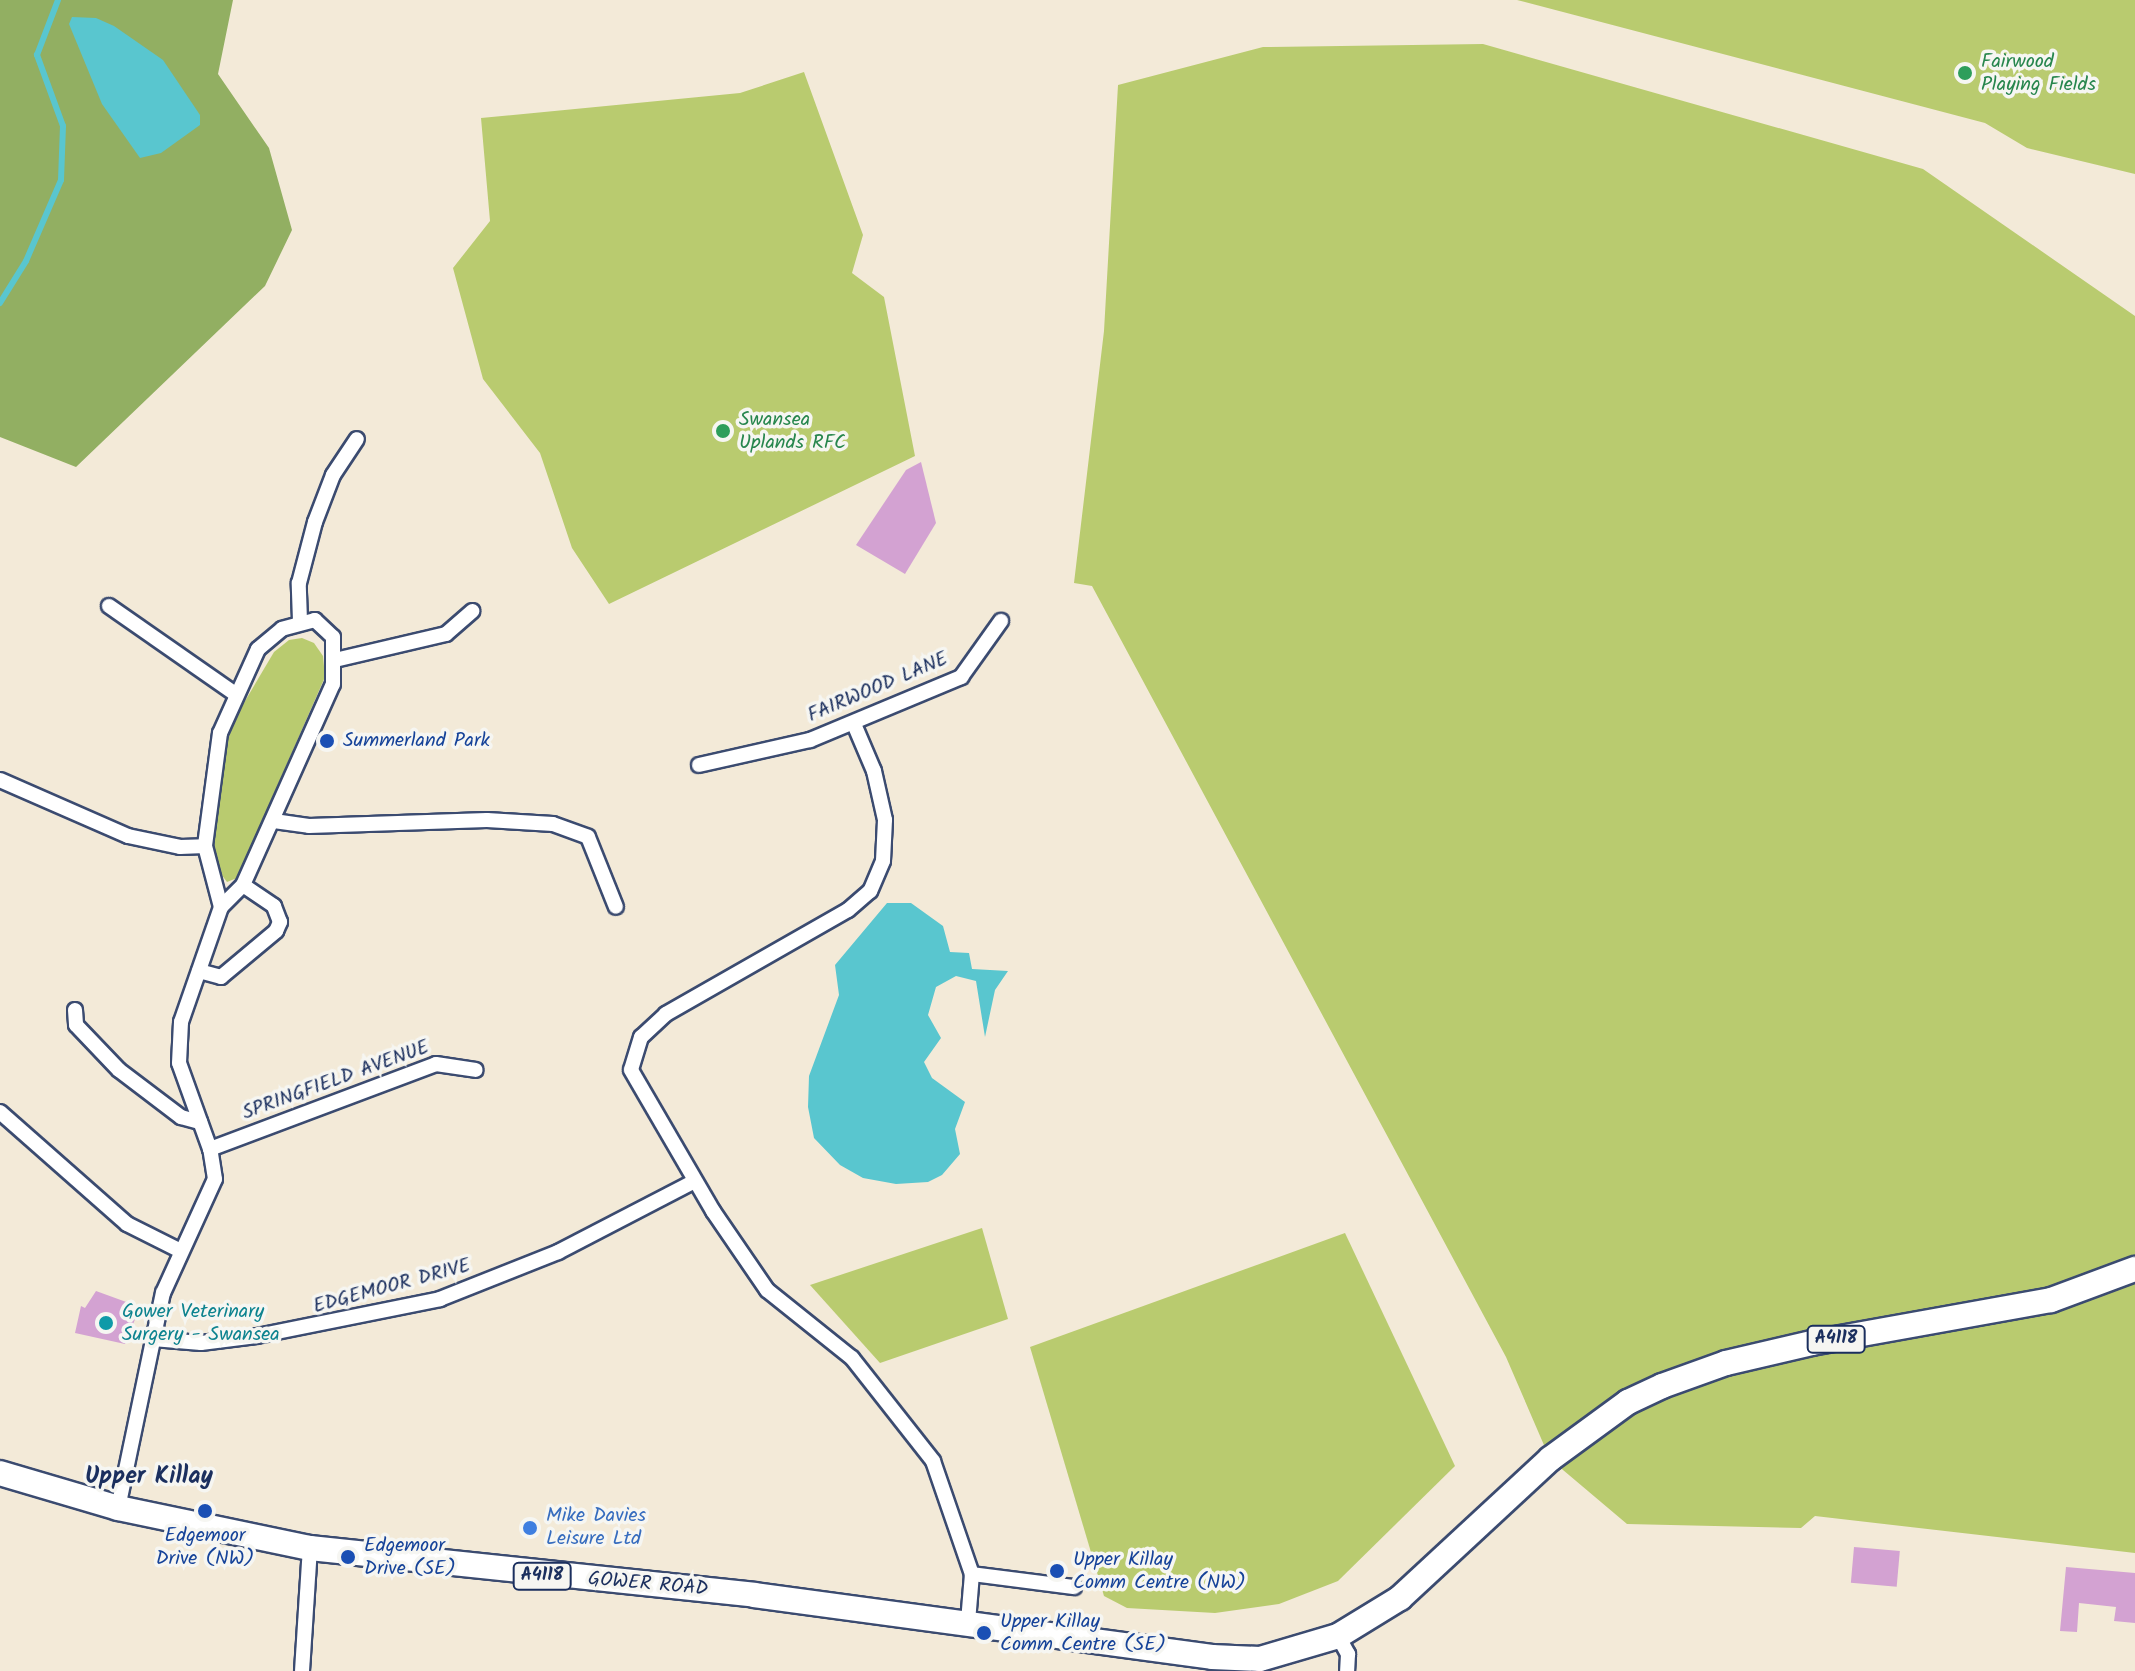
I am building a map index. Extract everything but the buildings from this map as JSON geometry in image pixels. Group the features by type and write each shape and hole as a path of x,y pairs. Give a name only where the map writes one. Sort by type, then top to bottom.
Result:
{"main road":[{"name":"A4118","path":"968,1622 1268,1665 1338,1636 1400,1598 1572,1442 1628,1402 1662,1386 1726,1363 1797,1347 2051,1300 2135,1269"},
{"name":"GOWER ROAD","path":"0,1473 118,1508 310,1548 968,1622"}],"street":[{"path":"300,621 299,583 315,522 333,475 357,439"},
{"path":"109,606 235,694"},
{"path":"335,660 446,634 472,611"},
{"path":"118,1508 153,1339 179,1250 212,1192 210,1149 179,1063 181,1022 221,907 243,885 333,684 333,637 325,626 315,620 300,621 258,649 235,694 220,733 205,846 221,907"},
{"name":"FAIRWOOD LANE","path":"699,765 854,724 890,704 961,677 1001,621"},
{"path":"854,724 874,771 885,820 883,861 870,891 848,910 666,1014 641,1037 631,1070 695,1181 767,1290 852,1358 910,1427 933,1461 972,1574 968,1622"},
{"path":"0,780 128,836 180,847 205,846"},
{"path":"274,821 309,826 487,820 553,824 588,837 616,907"},
{"path":"199,971 221,977 276,931 280,922 274,906 243,885"},
{"path":"75,1010 76,1025 119,1070 181,1117 200,1122"},
{"name":"SPRINGFIELD AVENUE","path":"210,1149 436,1064 476,1070"},
{"path":"0,1112 127,1224 179,1250"},
{"name":"EDGEMOOR DRIVE","path":"153,1339 201,1343 257,1336 440,1299 558,1252 695,1181"},
{"path":"302,1671 310,1548"},
{"path":"972,1574 1074,1587"},
{"path":"1338,1636 1348,1654 1347,1671"}],"green space":[{"path":"0,0 233,0 218,74 269,148 292,230 265,286 76,467 0,437"},
{"name":"Fairwood Playing Fields","path":"1517,0 2135,0 2135,174 2027,148 1985,123"},
{"path":"1483,44 1923,169 2135,316 2135,1553 1815,1516 1801,1528 1627,1524 1550,1459 1506,1357 1092,586 1074,583 1104,331 1118,85 1263,47"},
{"path":"804,72 863,235 852,273 884,297 915,456 609,604 572,548 540,453 483,379 453,268 490,221 481,118 740,93"},
{"path":"302,638 314,643 323,656 325,677 237,878 227,882 215,866 213,843 223,755 235,718 274,652 289,640"},
{"path":"982,1228 1008,1319 880,1363 810,1285"},
{"path":"1345,1233 1455,1466 1338,1581 1279,1604 1215,1613 1127,1608 1104,1596 1030,1347"}],"water":[{"path":"72,17 96,18 114,26 163,60 200,115 200,125 161,153 140,158 102,104 69,24"},
{"path":"887,903 911,903 943,926 950,952 969,953 972,969 1008,971 995,990 985,1037 976,981 956,976 936,987 928,1015 941,1038 924,1062 932,1078 965,1102 955,1129 960,1154 942,1175 928,1182 896,1184 863,1178 840,1165 814,1138 808,1107 809,1076 839,995 835,965"}],"waterway":[{"path":"0,303 26,261 61,180 63,126 37,55 58,0"}],"place":[{"name":"Fairwood Playing Fields","path":"1965,73"},
{"name":"Swansea Uplands RFC","path":"723,431"},
{"name":"Summerland Park","path":"327,741"},
{"name":"Gower Veterinary Surgery - Swansea","path":"106,1323"},
{"name":"Edgemoor Drive (NW)","path":"205,1511"},
{"name":"Mike Davies Leisure Ltd","path":"530,1528"},
{"name":"Edgemoor Drive (SE)","path":"348,1557"},
{"name":"Upper Killay Comm Centre (NW)","path":"1057,1571"},
{"name":"Upper Killay Comm Centre (SE)","path":"984,1633"}],"district":[{"name":"Upper Killay","path":"149,1477"}]}
